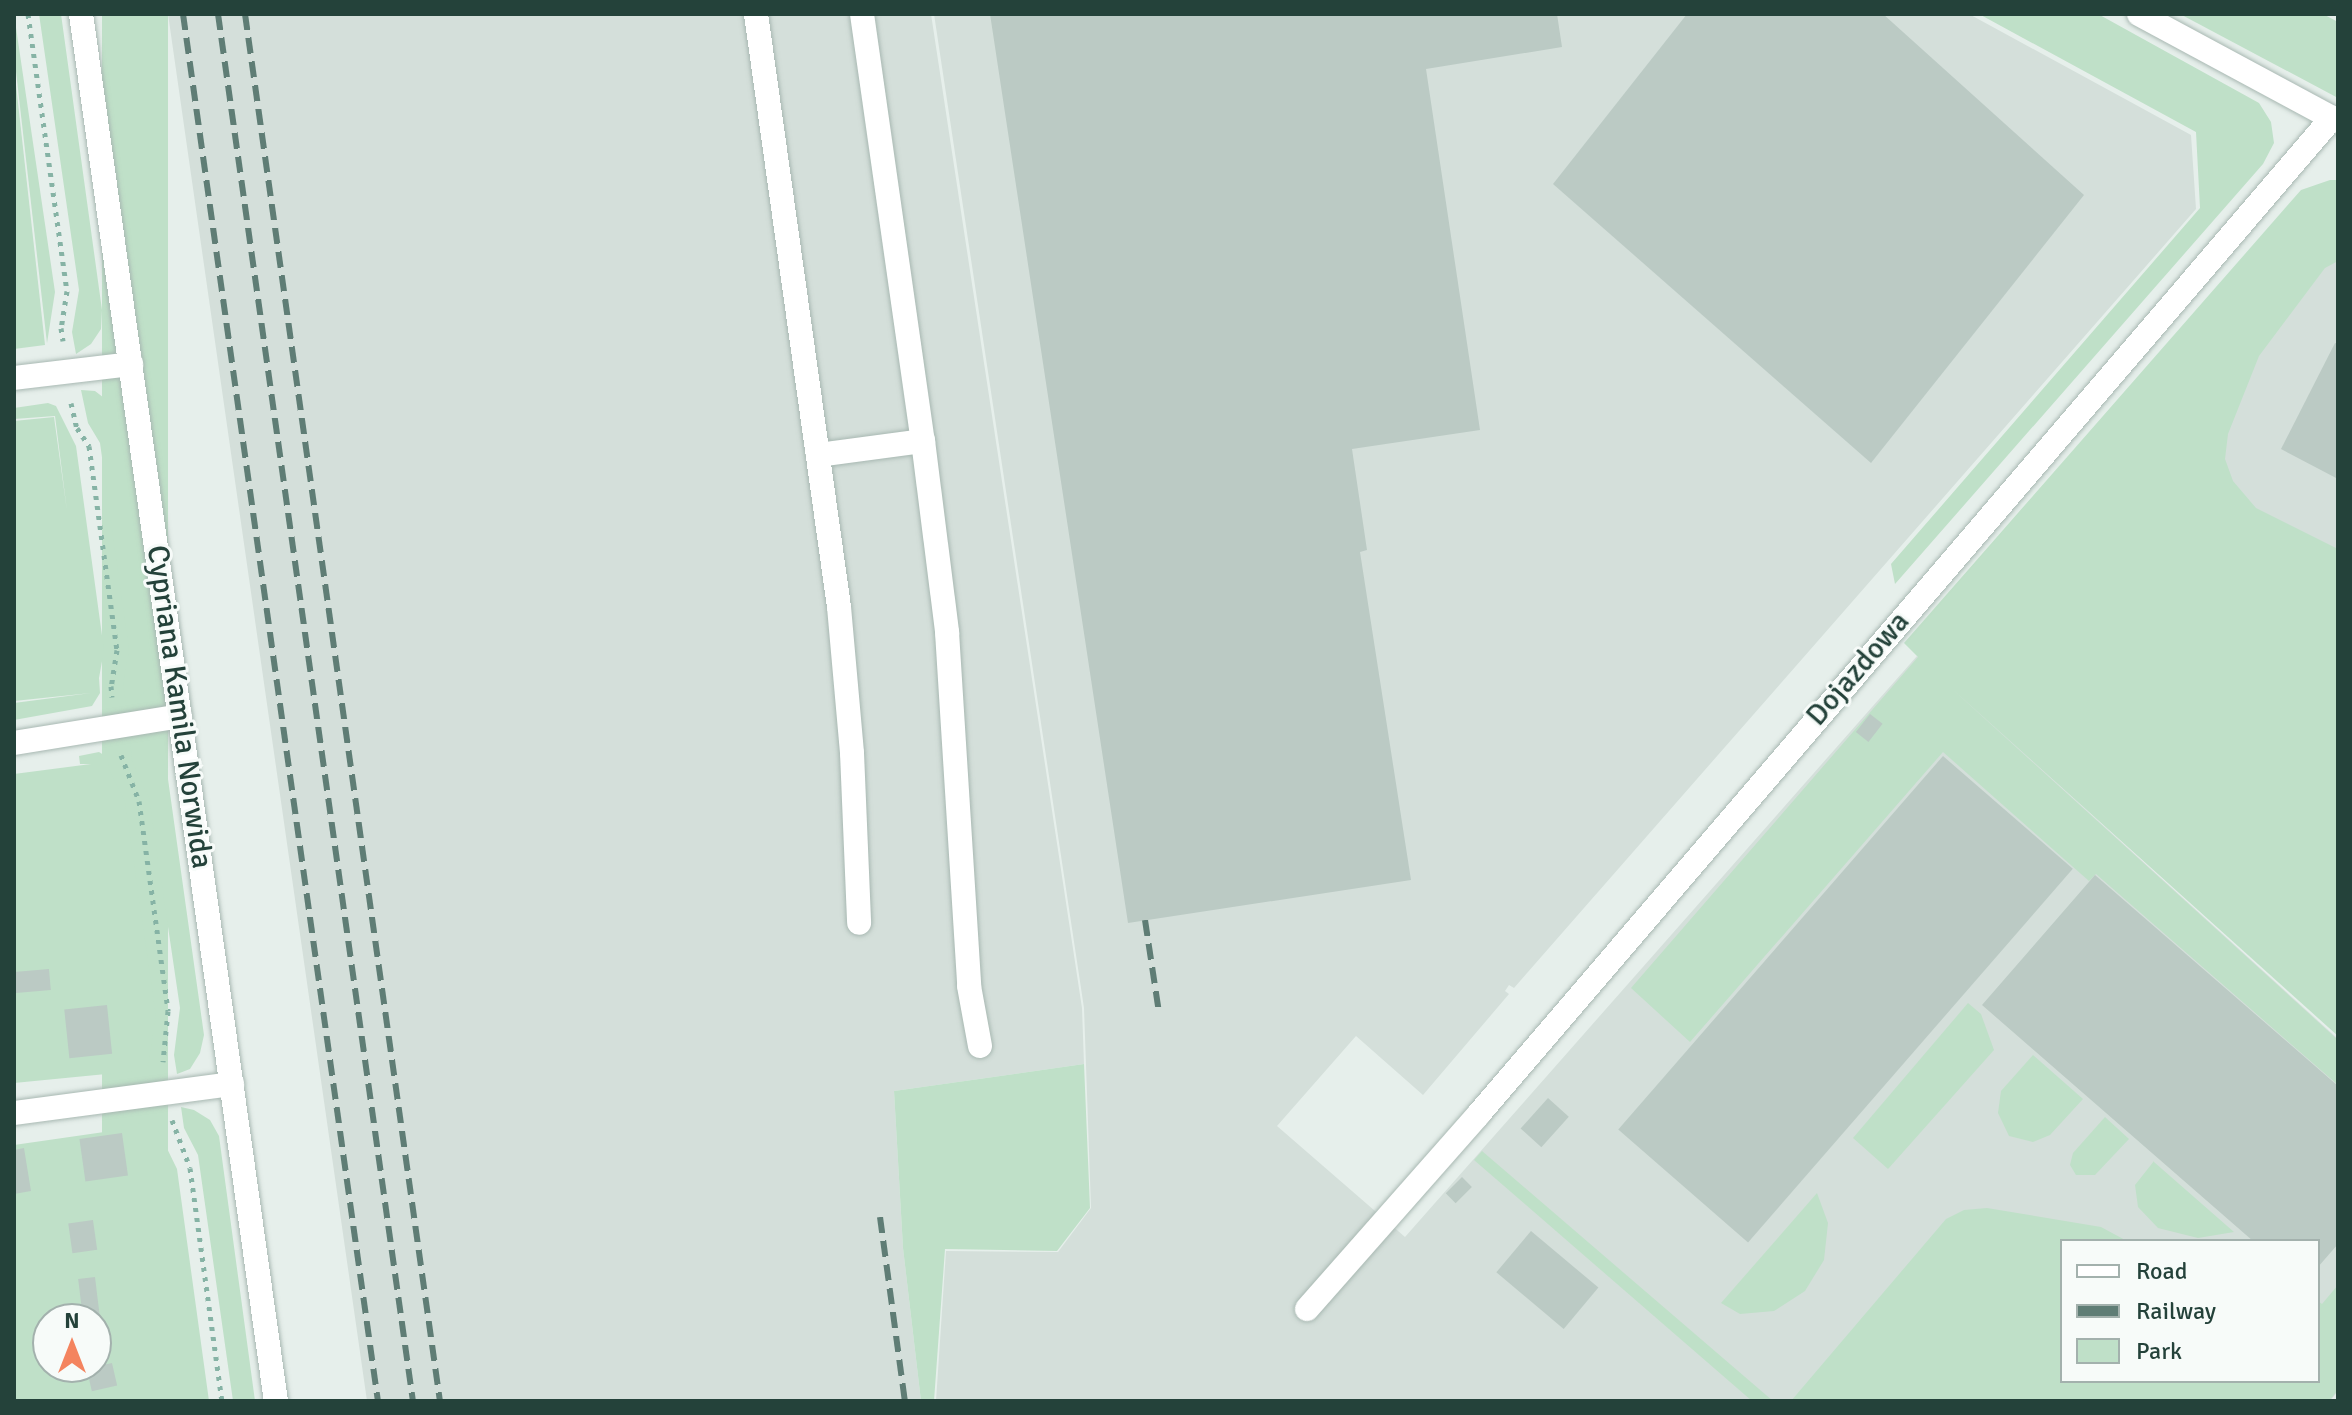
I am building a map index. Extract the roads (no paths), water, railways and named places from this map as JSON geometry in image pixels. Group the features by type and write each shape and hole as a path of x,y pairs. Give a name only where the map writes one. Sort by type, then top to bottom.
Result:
{"street":[{"name":"Cypriana Kamila Norwida","path":"81,14 276,1401"},
{"path":"756,14 846,673 859,923"},
{"path":"862,14 949,646 969,986 980,1046"},
{"path":"2139,14 2335,120"},
{"name":"Dojazdowa","path":"1307,1309 2335,120"},
{"path":"14,378 131,364"},
{"path":"818,455 923,441"},
{"path":"14,743 180,716"},
{"path":"14,1113 232,1084"}],"railway":[{"path":"183,14 378,1401"},
{"path":"218,14 413,1401"},
{"path":"245,14 440,1401"},
{"path":"1145,920 1159,1013"},
{"path":"880,1217 905,1401"}]}
